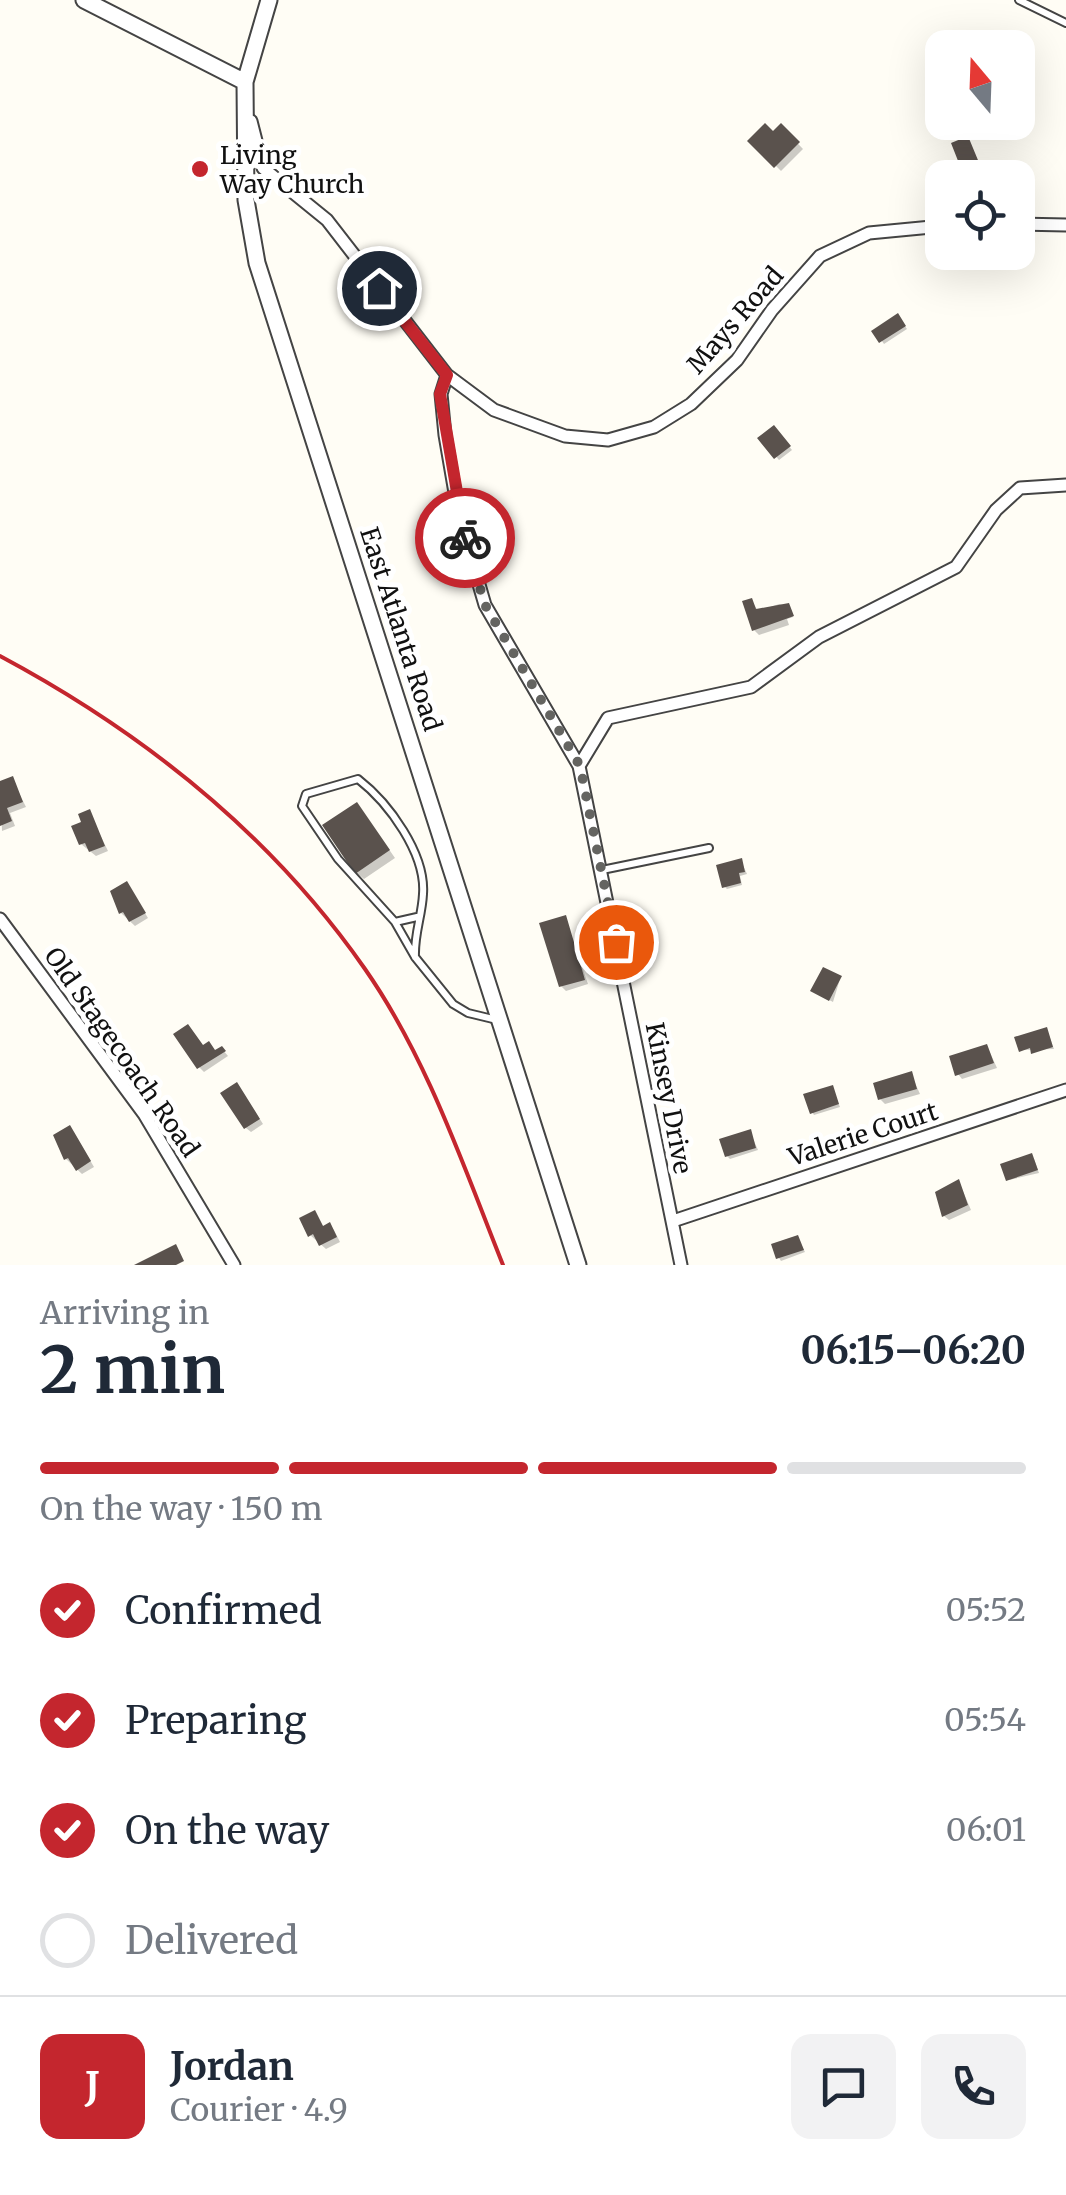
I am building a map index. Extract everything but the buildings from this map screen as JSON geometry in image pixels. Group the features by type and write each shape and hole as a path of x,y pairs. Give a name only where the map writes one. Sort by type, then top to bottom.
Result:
{"street":[{"path":"84,0 245,82"},
{"name":"East Atlanta Road","path":"269,0 245,82 246,200 277,336 503,1021 578,1265"},
{"name":"Mays Road","path":"245,82 263,168 327,220 447,375 494,410 565,436 608,440 654,427 691,404 737,360 772,310 820,256 869,233 925,228"},
{"path":"1035,224 1066,225"},
{"name":"Kinsey Drive","path":"447,375 440,394 448,452 459,516 485,605 580,766 681,1265"},
{"path":"580,766 608,718 751,688 819,637 956,566 996,510 1023,486 1066,485"},
{"name":"Old Stagecoach Road","path":"0,919 144,1114 234,1265"},
{"name":"Valerie Court","path":"673,1221 1066,1090"}],"lane":[{"path":"1019,0 1066,23"},
{"path":"416,957 424,893 415,853 368,786 358,780 306,794 302,806 312,824 364,893 395,922 416,957 453,1004 468,1013 503,1021"},
{"path":"602,870 709,848"},
{"path":"395,922 418,917"}],"railway":[{"path":"0,656 105,718 154,753 246,831 328,920 365,969 407,1039 442,1113 503,1265"}],"way so far":[{"path":"465,538 485,605 580,766 616,942"}],"place":[{"name":"Living Way Church","path":"200,169"}],"route":[{"path":"379,288 447,375 440,394 465,538"}]}
